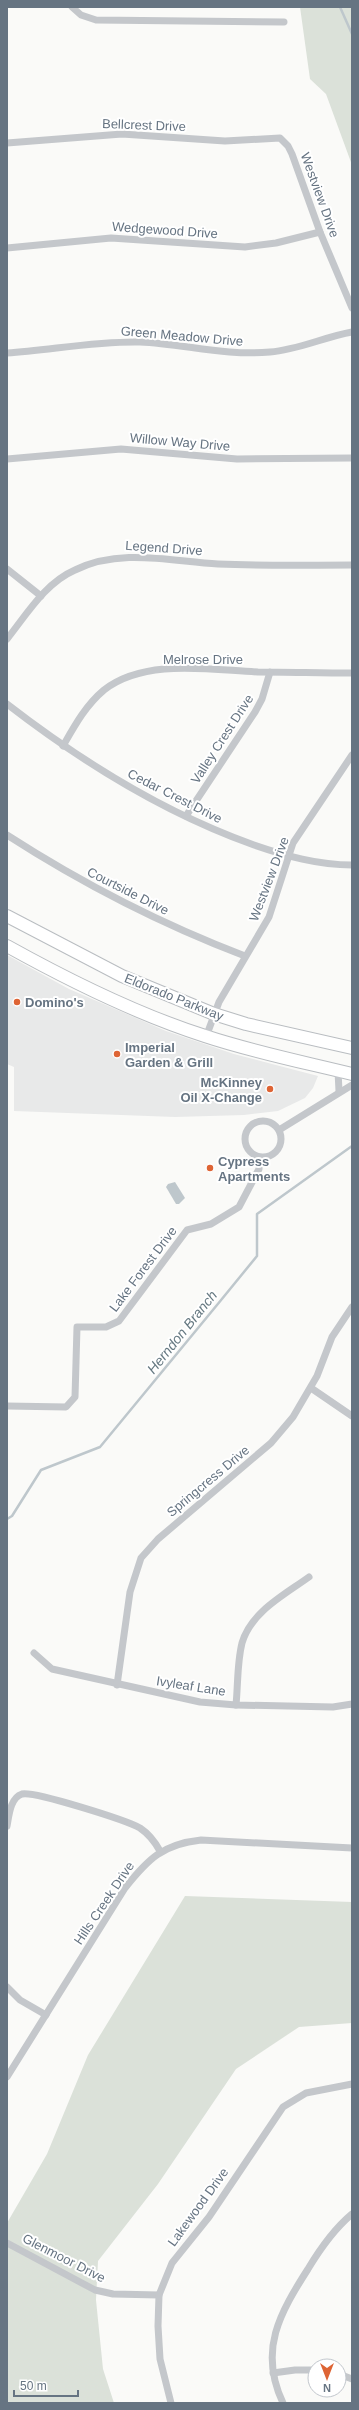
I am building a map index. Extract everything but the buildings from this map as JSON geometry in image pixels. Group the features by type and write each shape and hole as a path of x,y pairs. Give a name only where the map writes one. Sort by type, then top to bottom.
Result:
{"main road":[{"name":"Eldorado Parkway","path":"7,916 122,976 214,1014 246,1024 352,1048"},
{"path":"7,921 32,934 41,935"},
{"name":"Eldorado Parkway","path":"7,946 64,977 109,998 206,1037 278,1057 352,1074"}],"street":[{"path":"72,7 81,15 96,20 284,22"},
{"name":"Bellcrest Drive","path":"7,143 122,134 225,140 280,138"},
{"name":"Westview Drive","path":"280,138 288,146 292,154 320,232 352,308"},
{"name":"Wedgewood Drive","path":"7,248 111,238 245,247 276,243 320,232"},
{"name":"Green Meadow Drive","path":"7,353 122,342 142,342 221,353 270,352 299,347 352,332"},
{"name":"Willow Way Drive","path":"7,459 121,448 238,459 352,458"},
{"name":"Legend Drive","path":"7,638 41,596 56,581 73,570 114,557 134,556 218,564 352,565"},
{"path":"7,569 41,596"},
{"name":"Melrose Drive","path":"63,746 90,704 105,690 122,680 141,674 180,670 352,673"},
{"name":"Valley Crest Drive","path":"186,816 256,712 262,699 270,672"},
{"name":"Cedar Crest Drive","path":"7,704 63,746 113,777 217,831 288,856 315,862 352,865"},
{"name":"Westview Drive","path":"206,1037 222,995 269,917 288,856 302,828 352,755"},
{"name":"Courtside Drive","path":"7,835 65,872 125,904 171,926 245,956"},
{"path":"338,1071 340,1091"},
{"path":"279,1130 352,1085"},
{"path":"264,1121 275,1126 279,1130 281,1136 280,1147 272,1155 260,1157 254,1155 246,1146 245,1140 249,1128 253,1124 264,1121"},
{"name":"Lake Forest Drive","path":"7,1406 66,1407 75,1397 77,1327 106,1327 119,1321 187,1230 211,1224 239,1207 259,1169 260,1157"},
{"name":"Springcress Drive","path":"117,1685 130,1592 141,1558 158,1539 271,1443 293,1417 311,1388 332,1337 352,1307"},
{"path":"311,1388 352,1416"},
{"path":"236,1705 242,1644 247,1631 268,1606 309,1577"},
{"name":"Ivyleaf Lane","path":"34,1653 52,1669 117,1685 200,1702 236,1705 333,1707 352,1704"},
{"path":"7,1826 13,1802 17,1797 23,1794 34,1795 108,1815 133,1825 145,1832 160,1851"},
{"name":"Hills Creek Drive","path":"7,2077 125,1888 141,1868 160,1851 178,1843 201,1840 352,1848"},
{"path":"7,1987 20,2000 46,2015"},
{"name":"Lakewood Drive","path":"171,2403 160,2359 159,2295 172,2263 209,2217 284,2107 306,2094 352,2084"},
{"path":"283,2403 273,2373 273,2340 281,2314 317,2255 336,2229 352,2214"},
{"name":"Glenmoor Drive","path":"7,2243 95,2290 113,2294 159,2295"},
{"path":"273,2373 307,2370"}],"shaded area":[{"path":"300,7 352,7 352,165 326,94 310,79"},
{"path":"7,955 69,989 166,1031 234,1054 318,1076 313,1088 305,1098 278,1111 244,1115 175,1117 14,1111 14,1067 7,1064"},
{"path":"175,1182 185,1198 179,1204 176,1204 166,1187 168,1184"},
{"path":"185,1896 352,1902 352,2023 299,2027 236,2069 158,2184 98,2261 96,2300 103,2369 114,2403 7,2403 7,2223 47,2154 88,2055"}],"waterway":[{"path":"340,7 352,34"},
{"name":"Herndon Branch","path":"7,1519 12,1516 41,1470 100,1447 217,1305 257,1256 257,1214 352,1146"}],"place":[{"name":"Domino's","path":"17,1002"},
{"name":"Imperial Garden & Grill","path":"117,1054"},
{"name":"McKinney Oil X-Change","path":"270,1089"},
{"name":"Cypress Apartments","path":"210,1168"}]}
